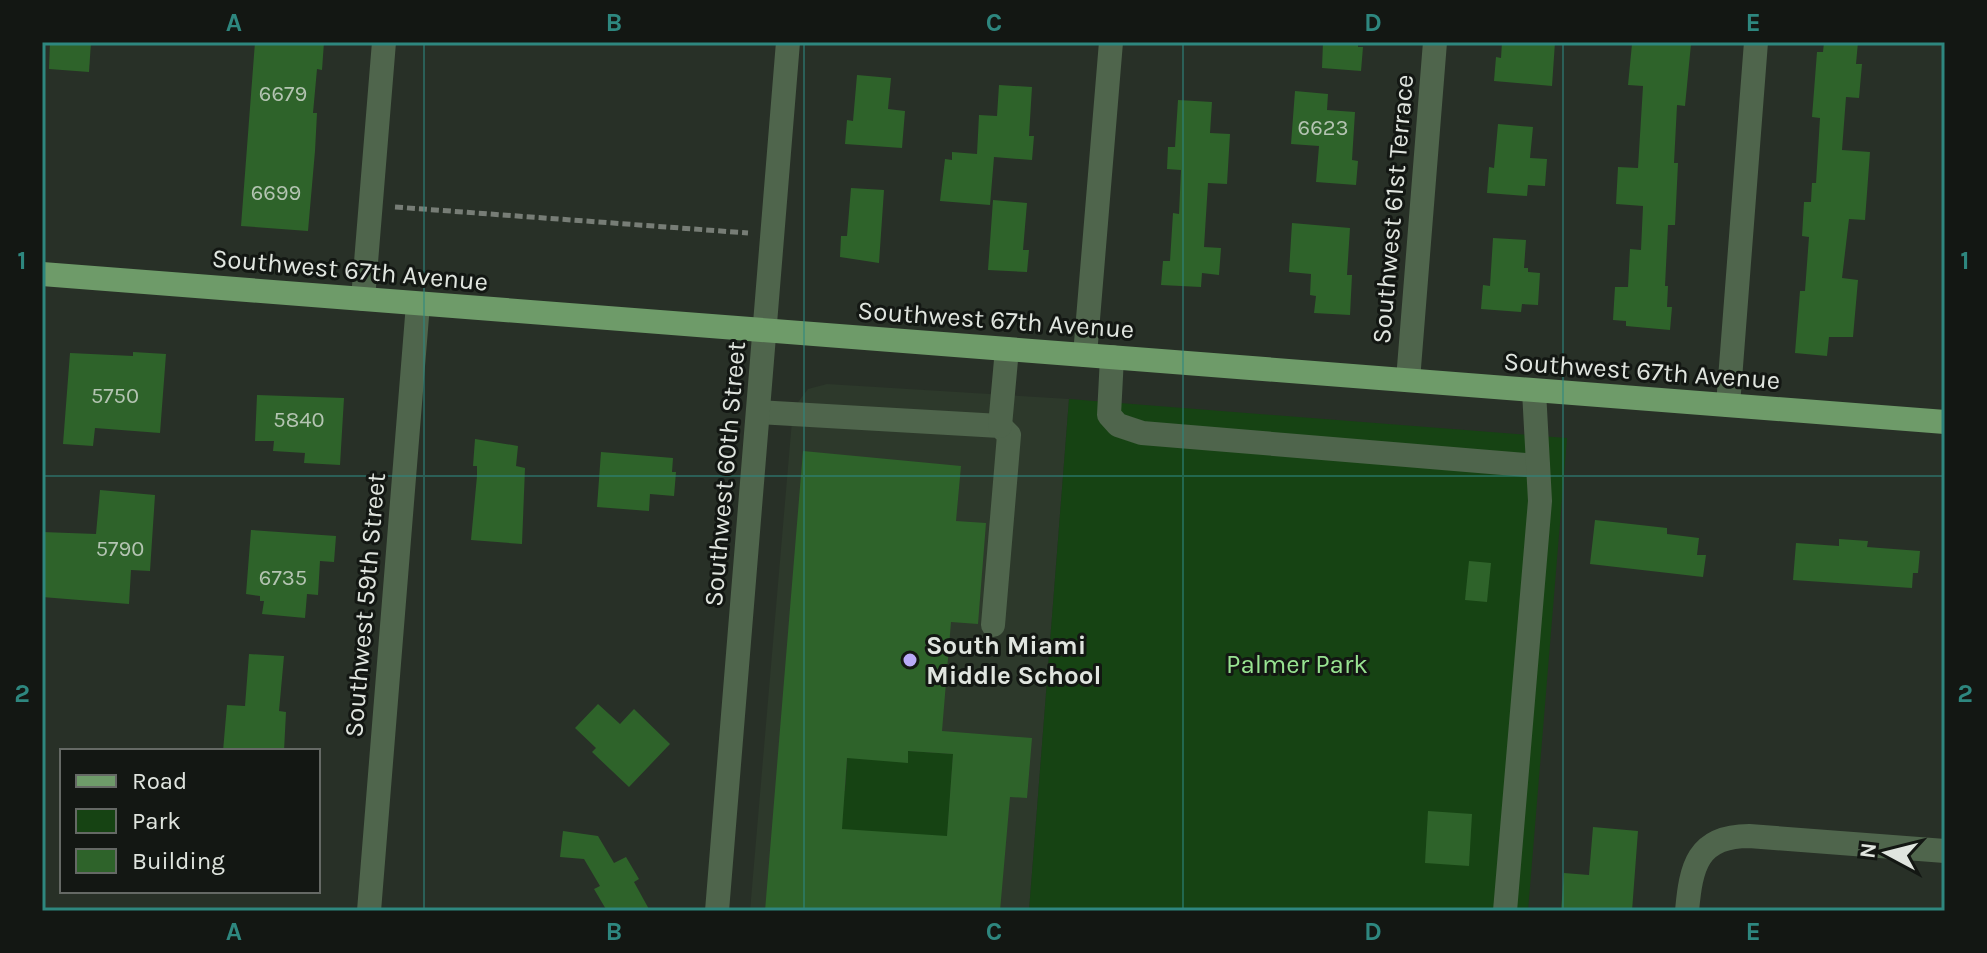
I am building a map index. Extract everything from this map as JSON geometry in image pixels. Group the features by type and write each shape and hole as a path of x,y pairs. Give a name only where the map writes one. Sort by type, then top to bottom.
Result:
{"main road":[{"name":"Southwest 67th Avenue","path":"42,274 1945,422"}],"street":[{"path":"363,299 384,42"},
{"name":"Southwest 60th Street","path":"717,911 788,42"},
{"path":"1085,355 1111,42"},
{"name":"Southwest 61st Terrace","path":"1408,380 1435,42"},
{"path":"1728,405 1756,42"},
{"name":"Southwest 59th Street","path":"369,911 418,304"},
{"path":"1000,426 1007,349"},
{"path":"1112,357 1109,415 1118,425 1142,433 1538,466"},
{"path":"1505,911 1540,501 1534,391"},
{"path":"758,412 1000,426 1009,435 993,625"},
{"path":"1687,911 1694,865 1699,855 1711,845 1729,838 1749,836 1945,851"}],"path":[{"path":"370,205 773,235"}],"shaded area":[{"name":"South Miami Middle School","path":"827,384 1069,399 1029,911 750,911 793,409 808,389"}],"green space":[{"name":"Palmer Park","path":"1069,399 1567,438 1528,911 1029,911"},
{"path":"848,746 908,763 908,751 953,754 942,911 841,911 826,790 845,791"}],"building":[{"path":"50,42 91,42 89,72 49,69"},
{"path":"255,42 324,42 322,70 317,69 313,113 317,113 308,231 241,226"},
{"path":"1323,42 1358,42 1358,47 1363,47 1361,71 1322,68"},
{"path":"1502,42 1555,42 1552,86 1494,81 1496,57 1501,58"},
{"path":"1649,42 1691,44 1685,106 1677,105 1675,225 1668,225 1665,286 1668,286 1667,307 1672,307 1670,330 1626,326 1626,321 1613,320 1615,287 1628,287 1630,249 1641,250 1643,206 1616,204 1618,167 1638,168 1643,86 1628,85 1632,44 1648,45"},
{"path":"1824,42 1858,42 1856,64 1862,64 1859,98 1846,97 1842,150 1870,152 1865,220 1849,219 1842,278 1858,280 1853,337 1829,337 1827,356 1795,353 1800,291 1805,291 1809,237 1802,236 1804,202 1811,202 1812,183 1816,183 1820,118 1812,117 1817,52 1823,52"},
{"path":"857,75 891,78 888,109 905,111 902,148 845,144 847,120 853,121"},
{"path":"999,85 1032,87 1029,136 1034,136 1032,160 994,157 990,205 940,201 945,159 952,160 952,152 977,154 979,115 997,116"},
{"path":"1295,91 1328,94 1327,110 1355,112 1352,160 1358,161 1356,185 1316,182 1319,146 1291,144"},
{"path":"1178,100 1212,102 1210,133 1230,134 1227,184 1208,183 1204,247 1221,248 1219,275 1202,273 1201,287 1161,285 1163,261 1170,261 1173,213 1179,214 1181,170 1167,169 1168,147 1175,147"},
{"path":"1498,124 1533,127 1530,158 1547,159 1545,186 1528,185 1527,196 1487,193 1489,167 1494,168"},
{"path":"851,188 884,190 879,263 840,257 841,236 847,236"},
{"path":"993,200 1027,203 1023,250 1029,250 1027,272 988,270"},
{"path":"1292,223 1350,228 1347,275 1352,275 1350,315 1314,313 1316,296 1310,295 1311,274 1289,272"},
{"path":"1493,238 1526,240 1524,268 1528,268 1528,272 1540,273 1538,305 1522,304 1521,312 1481,309 1483,285 1490,286"},
{"path":"133,352 166,354 160,433 95,428 93,446 63,444 70,353 133,356"},
{"path":"257,395 344,398 340,465 304,463 305,453 273,451 274,441 255,441"},
{"path":"475,439 518,446 516,466 525,468 522,544 471,540 477,476 477,466 473,466"},
{"path":"803,451 961,466 956,521 986,523 978,624 951,622 942,731 1032,738 1027,798 1010,797 1000,911 765,911","holes":["908,751 953,754 947,836 842,829 847,758 908,763"]},
{"path":"601,452 673,458 672,472 676,472 674,496 650,494 649,511 597,507"},
{"path":"100,490 155,495 150,571 131,570 129,604 42,597 42,532 96,534"},
{"path":"1595,520 1667,528 1667,534 1699,538 1697,555 1706,555 1703,577 1590,564"},
{"path":"251,530 336,536 334,562 320,561 318,595 307,594 305,618 262,614 264,601 260,601 260,596 246,594"},
{"path":"1839,539 1868,541 1867,547 1920,551 1918,573 1913,573 1912,588 1793,580 1796,543 1839,546"},
{"path":"1469,561 1491,563 1487,602 1465,600"},
{"path":"249,654 284,656 279,711 286,712 284,749 223,749 227,705 245,706"},
{"path":"598,704 620,724 634,709 670,744 629,787 592,752 596,748 575,728"},
{"path":"1428,811 1472,814 1469,866 1425,863"},
{"path":"1593,827 1638,831 1632,911 1561,911 1564,873 1589,875"},
{"path":"563,831 598,836 614,863 626,857 639,879 634,882 650,911 607,911 594,889 600,886 584,859 560,857"}],"place":[{"name":"South Miami Middle School","path":"910,660"}]}
